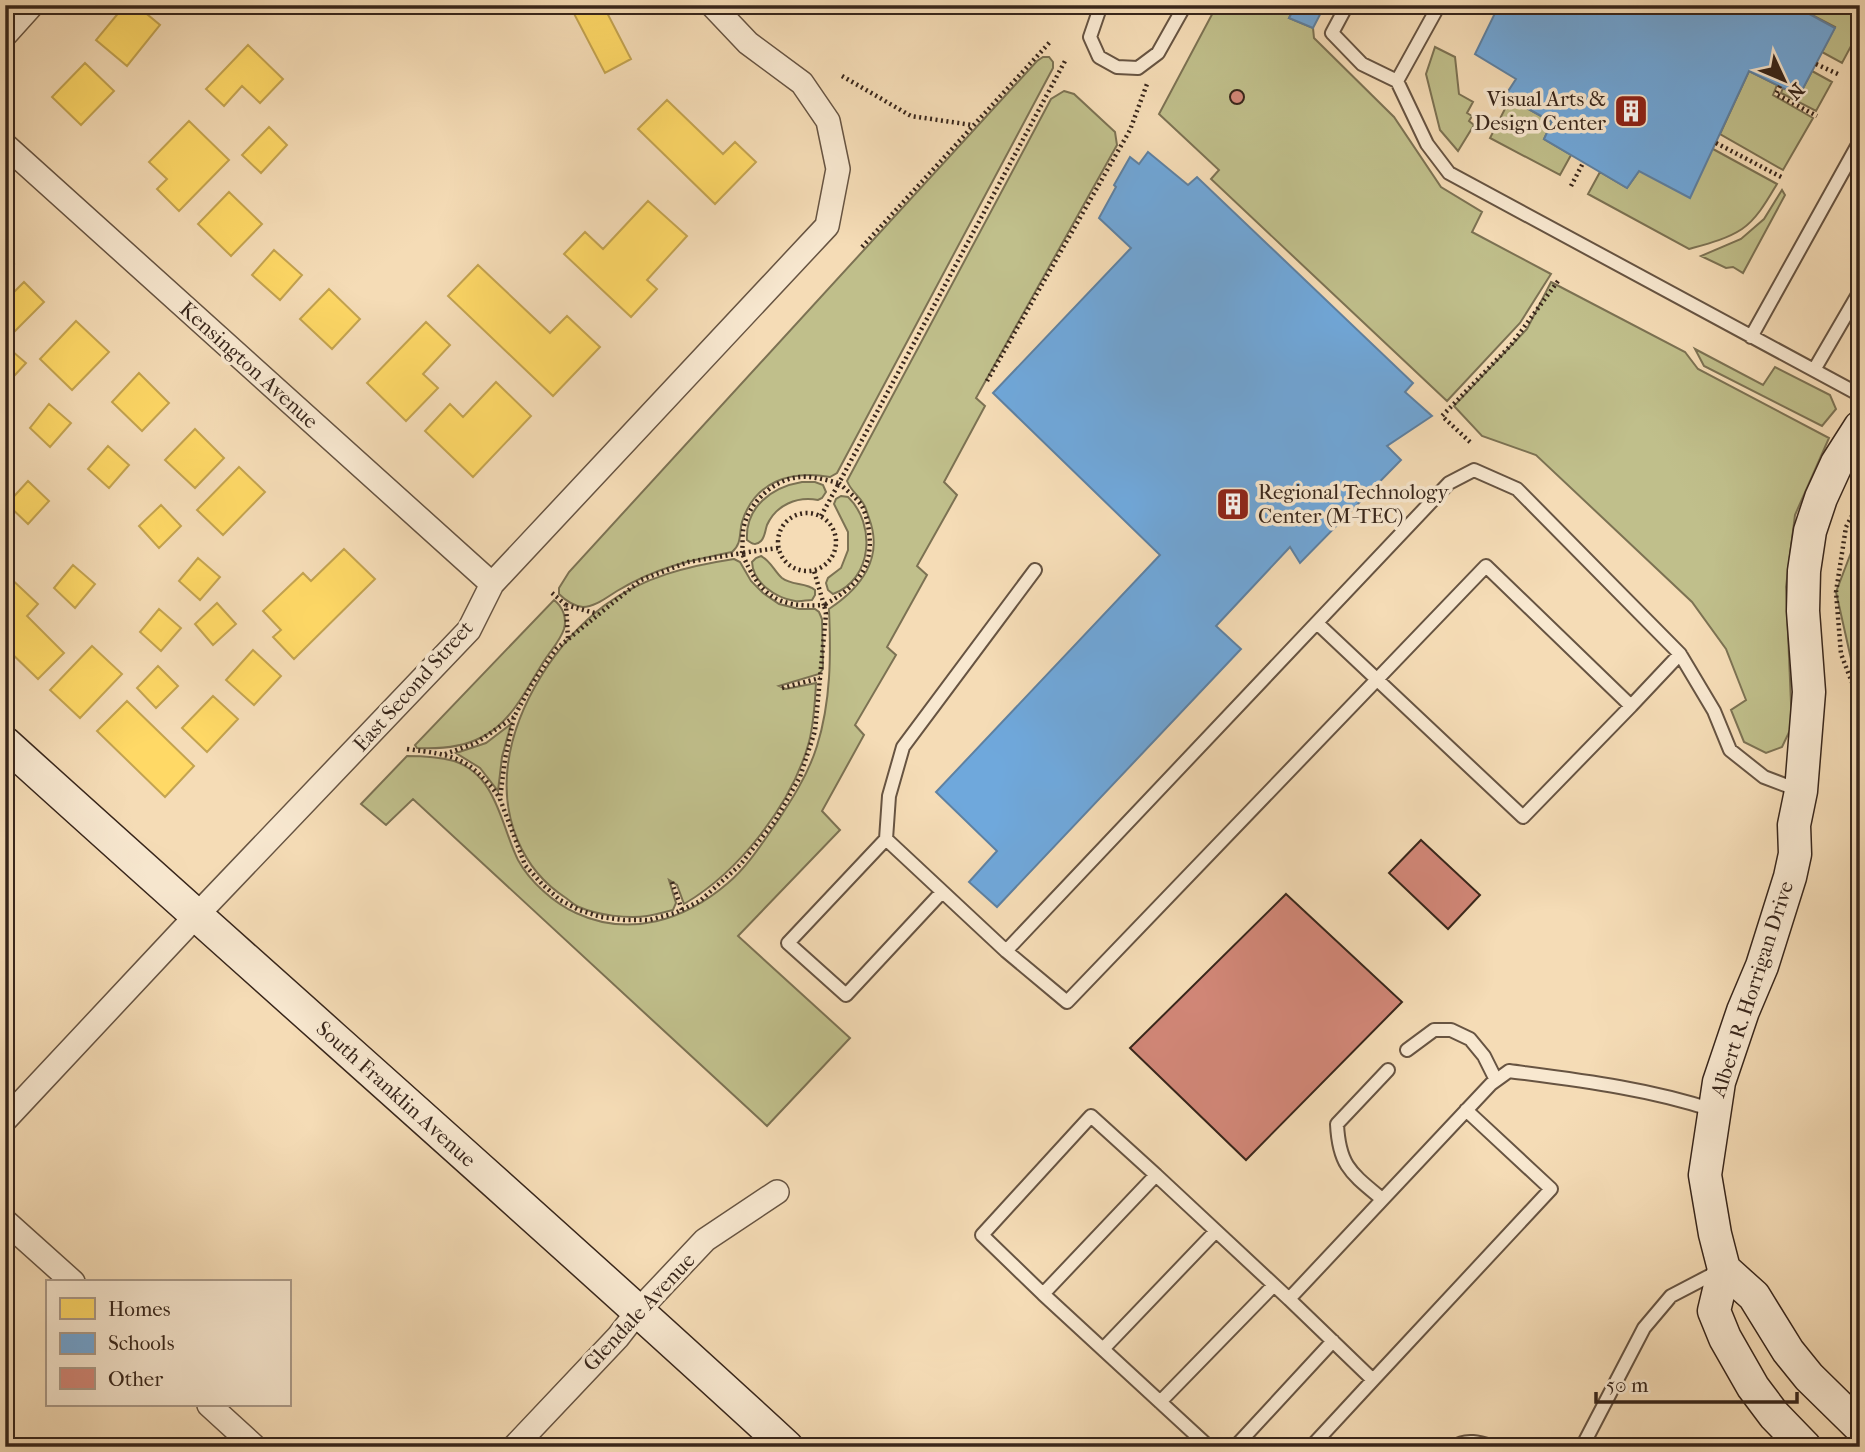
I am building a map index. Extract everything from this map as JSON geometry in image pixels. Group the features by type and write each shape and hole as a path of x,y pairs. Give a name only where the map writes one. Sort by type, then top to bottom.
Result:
{"street":[{"path":"5,36 32,5"},
{"name":"East Second Street","path":"5,1120 195,916 469,631 492,584 827,226 838,169 828,121 802,83 748,43 712,5"},
{"name":"Kensington Avenue","path":"5,145 492,584"},
{"name":"Albert R. Horrigan Drive","path":"1805,1447 1774,1415 1753,1387 1725,1338 1714,1311 1724,1269 1714,1234 1705,1175 1719,1082 1728,1051 1762,966 1790,877 1794,854 1794,825 1801,791 1809,692 1803,611 1804,571 1810,531 1837,463 1860,427"},
{"name":"South Franklin Avenue","path":"5,743 195,916 639,1310 787,1447"},
{"name":"Glendale Avenue","path":"514,1447 705,1240 777,1192"},
{"path":"5,1221 71,1280"},
{"path":"1724,1269 1754,1296 1788,1352 1809,1377 1860,1427"},
{"path":"210,1406 255,1447"}],"lane":[{"path":"1101,5 1090,37 1099,57 1117,67 1138,68 1158,54 1185,5"},
{"path":"1347,5 1332,33 1362,64 1397,81 1427,144 1449,173 1860,395"},
{"path":"1397,81 1440,5"},
{"path":"1751,337 1860,141"},
{"path":"1814,370 1860,291"},
{"path":"1006,951 1449,483 1474,470 1517,489 1680,654 1714,711 1730,750 1764,777 1801,791"},
{"path":"886,839 1006,951 1067,1002 1486,566 1632,706"},
{"path":"942,892 846,995 788,943 886,839 889,796 903,747 1035,570"},
{"path":"1317,623 1523,817 1680,654"},
{"path":"1407,1050 1434,1030 1451,1030 1470,1039 1484,1056 1496,1080"},
{"path":"1382,1199 1344,1163 1338,1145 1337,1124 1388,1070"},
{"path":"1289,1298 1466,1110 1509,1071 1679,1098 1714,1110"},
{"path":"1311,1447 1551,1189 1466,1110"},
{"path":"1209,1447 982,1235 1091,1116 1289,1298 1373,1380"},
{"path":"1043,1294 1156,1175"},
{"path":"1103,1349 1216,1231"},
{"path":"1582,1447 1644,1328 1671,1296 1724,1269"},
{"path":"1160,1402 1273,1284"},
{"path":"1234,1447 1334,1342"},
{"path":"1454,1447 1475,1441 1494,1447"}],"path":[{"path":"862,247 1050,42"},
{"path":"987,381 1130,131 1158,54"},
{"path":"821,516 1065,61"},
{"path":"1816,64 1840,75"},
{"path":"842,76 911,116 973,125"},
{"path":"1780,86 1776,94 1817,116"},
{"path":"1716,143 1783,178"},
{"path":"1571,186 1583,163"},
{"path":"1470,442 1443,416 1511,345 1558,281"},
{"path":"799,477 822,478 839,483 861,505 868,521 871,541 868,562 858,580 845,593 824,605 795,605 773,596 751,575 742,553 743,530 752,506 773,486 799,477"},
{"path":"1860,502 1846,527 1836,592 1841,654 1860,703"},
{"path":"812,513 821,516 834,528 834,554 814,571 796,569 788,564 778,548 781,530 793,516 812,513"},
{"path":"500,799 514,717 555,649 641,580 688,562 778,548"},
{"path":"407,749 445,754 478,771 500,799 525,865 560,900 601,917 624,920 649,920 682,910 700,901 740,865 775,821 800,777 816,731 826,614 814,571"},
{"path":"552,593 566,605 598,614"},
{"path":"566,605 568,638"},
{"path":"782,688 820,678"},
{"path":"445,754 476,743 514,717"},
{"path":"672,882 682,910"}],"shaded area":[{"path":"1217,5 1296,5 1289,18 1313,28 1314,38 1394,117 1441,187 1482,212 1472,232 1551,274 1520,323 1447,401 1211,179 1219,170 1159,114"},
{"path":"1793,5 1859,5 1858,33 1842,63 1822,52 1835,27"},
{"path":"1435,47 1455,57 1459,94 1473,102 1467,113 1472,116 1469,121 1474,125 1458,151 1440,130 1426,74"},
{"path":"1043,57 1049,57 1053,68 837,473 830,477 788,477 765,488 748,508 742,522 739,542 732,552 659,570 587,607 576,606 562,597 559,588 569,572"},
{"path":"1749,71 1777,85 1773,95 1813,118 1783,170 1720,134"},
{"path":"1812,71 1832,82 1816,111 1781,93 1783,88 1799,96"},
{"path":"1064,91 1074,94 1115,132 1117,145 976,398 985,406 944,482 957,495 917,566 927,575 887,647 896,655 855,725 864,735 822,811 840,830 738,936 850,1038 767,1126 413,799 386,825 361,804 407,756 454,761 468,768 489,790 518,860 543,891 576,913 616,924 656,921 675,915 694,907 735,877 775,825 809,767 822,729 827,695 830,661 829,609 860,582 871,559 874,546 869,518 864,505 847,481 1051,99"},
{"path":"1510,99 1552,122 1544,139 1571,155 1560,175 1490,138"},
{"path":"1713,149 1777,184 1753,220 1736,233 1717,241 1689,249 1588,194 1600,172 1627,188 1639,171"},
{"path":"1782,190 1785,195 1743,273 1701,256 1741,239 1764,219"},
{"path":"1551,282 1685,352 1698,369 1829,438 1795,515 1786,587 1792,726 1782,747 1766,753 1744,742 1731,710 1746,700 1726,649 1692,602 1536,455 1482,436 1454,406 1527,329"},
{"path":"1695,349 1763,385 1775,367 1830,395 1836,409 1822,426 1704,366"},
{"path":"802,482 823,485 826,492 818,500 802,499 782,507 771,518 761,541 754,544 747,540 751,518 762,500 780,489"},
{"path":"841,496 848,497 857,508 863,521 866,550 863,564 856,576 846,587 833,594 826,583 828,578 841,568 848,550 848,532 834,504"},
{"path":"1860,529 1860,699 1836,592"},
{"path":"761,556 786,580 815,590 812,600 788,599 773,593 761,583 753,570 752,562"},
{"path":"734,559 740,562 751,581 763,593 779,604 799,609 815,609 822,619 823,669 819,674 779,686 786,689 816,683 812,728 801,765 790,789 761,834 724,874 684,904 677,885 669,880 676,903 673,910 650,916 631,917 603,914 579,907 550,886 537,872 526,857 511,822 508,764 520,719 541,676 555,655 587,620 605,605 635,587 666,574"},
{"path":"554,600 564,613 564,629 517,704 501,724 491,732 465,744 417,748 415,745"},
{"path":"511,724 502,757 498,791 480,768 456,753 486,743"}],"building: Homes":[{"path":"125,5 136,5 160,25 127,66 96,40"},
{"path":"603,5 631,59 605,73 570,6"},
{"path":"248,45 283,79 260,103 242,86 224,106 206,89"},
{"path":"85,63 114,91 81,125 52,97"},
{"path":"667,100 723,154 735,142 756,162 715,204 638,129"},
{"path":"189,121 229,160 179,211 157,189 167,179 149,162"},
{"path":"269,127 287,145 261,173 242,155"},
{"path":"229,192 262,224 231,256 198,224"},
{"path":"648,201 687,236 647,280 657,289 631,317 564,254 585,232 603,249"},
{"path":"274,250 302,275 280,300 252,275"},
{"path":"5,255 14,264 5,273"},
{"path":"478,265 550,333 567,316 600,347 553,396 448,296"},
{"path":"24,282 44,302 14,332 5,323 5,301"},
{"path":"329,289 360,319 332,349 300,319"},
{"path":"76,321 109,352 72,390 40,359"},
{"path":"426,322 450,345 423,374 438,388 406,421 367,383"},
{"path":"5,345 26,363 5,386"},
{"path":"139,373 169,403 142,431 112,402"},
{"path":"496,382 531,416 473,477 425,431 450,404 463,417"},
{"path":"49,404 71,423 50,447 30,428"},
{"path":"195,429 224,458 195,488 165,460"},
{"path":"108,446 129,465 109,488 88,469"},
{"path":"239,467 265,492 223,535 197,510"},
{"path":"28,481 49,501 28,524 7,504"},
{"path":"161,505 181,526 159,548 139,526"},
{"path":"344,549 375,579 294,659 273,637 281,630 263,611 303,573 311,581"},
{"path":"198,558 220,577 200,600 179,581"},
{"path":"73,565 95,584 75,608 54,588"},
{"path":"6,574 38,604 27,616 64,653 38,679 5,647"},
{"path":"217,603 236,624 213,645 195,624"},
{"path":"159,609 181,628 161,651 140,632"},
{"path":"92,646 122,674 80,718 50,690"},
{"path":"253,650 281,676 254,705 226,680"},
{"path":"158,666 178,686 156,708 137,688"},
{"path":"213,696 238,719 207,752 182,728"},
{"path":"127,701 194,766 165,797 97,731"}],"building: Schools":[{"path":"1296,5 1325,5 1313,28 1289,18"},
{"name":"Visual Arts & Design Center","path":"1499,5 1546,5 1555,10 1557,5 1793,5 1835,28 1799,96 1749,71 1690,198 1639,171 1627,188 1544,139 1552,122 1505,96 1516,79 1475,54"},
{"name":"Regional Technology Center (M-TEC)","path":"1148,152 1188,185 1197,177 1413,383 1405,392 1432,416 1387,446 1401,460 1300,563 1290,547 1216,626 1241,649 997,907 969,882 997,851 936,792 1160,555 993,393 1131,248 1099,218 1130,157 1139,164"}],"building: Other":[{"path":"1237,90 1242,92 1242,102 1237,104 1232,102 1230,97 1232,92"},
{"path":"1421,840 1480,895 1448,929 1389,873"},
{"path":"1286,894 1402,1002 1246,1160 1130,1048"}],"place":[{"name":"Visual Arts & Design Center","path":"1631,111"},
{"name":"Regional Technology Center (M-TEC)","path":"1233,504"}]}
